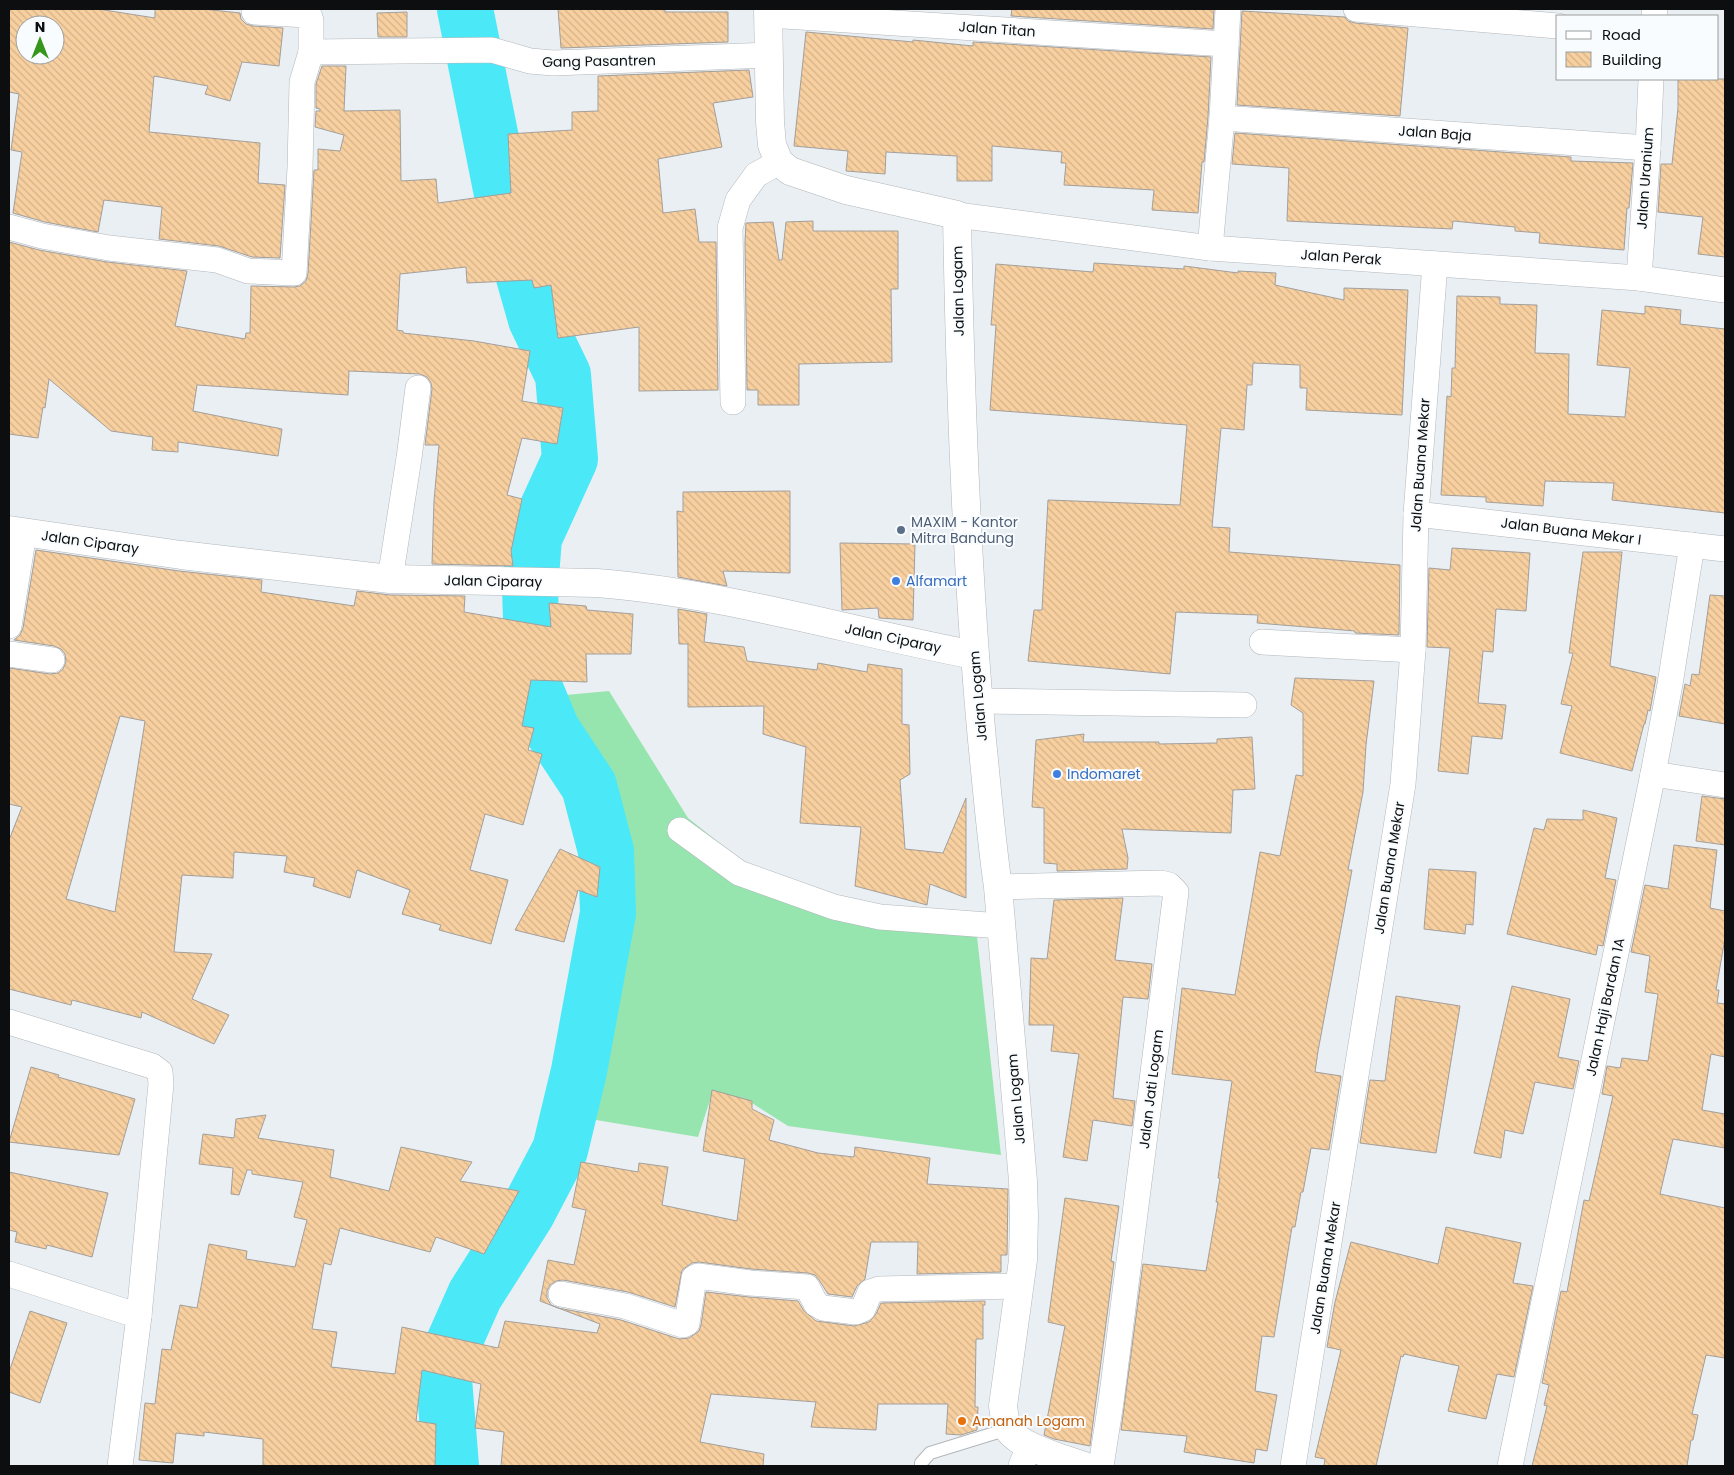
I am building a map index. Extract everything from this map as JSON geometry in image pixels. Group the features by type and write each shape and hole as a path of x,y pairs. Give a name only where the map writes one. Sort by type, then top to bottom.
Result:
{"street":[{"path":"1210,248 1222,118 1228,9"},
{"path":"1356,9 1556,26"},
{"path":"9,227 42,236 109,248 217,260 248,271 294,273 300,168 302,82 311,52 311,21 309,16 254,12"},
{"path":"768,12 772,145 779,162 790,171 846,190 957,215"},
{"name":"Jalan Titan","path":"768,12 1226,44"},
{"name":"Gang Pasantren","path":"311,52 490,50 530,61 553,63 768,55"},
{"name":"Jalan Uranium","path":"1638,278 1651,80"},
{"name":"Jalan Baja","path":"1222,118 1648,148"},
{"path":"733,402 730,228 738,200 756,175 779,162"},
{"name":"Jalan Perak","path":"957,215 1210,248 1638,278 1725,290"},
{"name":"Jalan Logam","path":"957,215 960,378 974,655 992,850 998,887 1023,1182 1023,1260 1003,1406 1019,1447"},
{"name":"Jalan Buana Mekar","path":"1293,1466 1403,784 1413,650 1416,514 1435,264"},
{"path":"390,579 418,388"},
{"name":"Jalan Buana Mekar I","path":"1416,514 1725,549"},
{"path":"9,626 16,532"},
{"name":"Jalan Ciparay","path":"16,532 181,555 390,579 622,585 682,593 974,655"},
{"name":"Jalan Haji Bardan 1A","path":"1510,1466 1653,774 1670,684 1692,545"},
{"path":"1262,642 1413,650"},
{"path":"9,654 52,660"},
{"path":"978,701 1244,706"},
{"path":"1653,774 1725,785"},
{"path":"680,830 739,873 834,907 880,917 1001,926"},
{"name":"Jalan Jati Logam","path":"998,887 1161,883 1169,885 1176,892 1111,1402 1101,1466"},
{"path":"9,1022 152,1066 160,1072 161,1084 139,1316 120,1466"},
{"path":"9,1274 139,1316"},
{"path":"561,1294 624,1306 683,1325 687,1323 694,1278 698,1276 750,1283 808,1287 816,1304 823,1308 856,1312 863,1309 870,1292 878,1289 1020,1286"},
{"path":"1019,1447 1084,1466"}],"lane":[{"path":"921,1466 921,1463 930,1453 1019,1447"}],"green space":[{"path":"609,691 688,818 770,883 976,927 1001,1155 788,1126 752,1103 713,1091 698,1137 590,1119 604,973 625,859 588,765 555,696"}],"building":[{"path":"9,9 98,9 155,18 155,9 203,9 240,13 241,19 246,24 253,26 283,28 279,66 242,62 230,101 205,94 208,86 154,76 149,132 260,143 258,183 285,185 280,258 252,257 219,246 159,239 162,207 104,200 98,232 45,222 13,213 22,152 11,150 19,94 9,92"},
{"path":"558,9 665,9 665,12 728,12 728,42 561,48"},
{"path":"1012,9 1214,9 1213,29 1011,16"},
{"path":"1242,11 1345,17 1348,21 1355,23 1408,28 1400,116 1237,105"},
{"path":"407,12 407,37 378,37 377,13"},
{"path":"806,32 973,46 973,42 1211,57 1208,117 1198,213 1152,210 1154,190 1064,185 1066,163 1061,163 1062,152 992,146 992,181 957,181 957,156 886,152 885,174 846,171 848,151 794,146"},
{"path":"322,66 346,66 344,111 400,110 401,181 436,179 438,203 511,193 508,134 572,130 572,112 598,111 598,76 749,70 753,97 713,103 722,147 658,159 663,213 695,209 699,242 716,242 718,390 639,391 639,327 558,338 551,285 534,288 532,280 467,283 466,267 400,274 397,330 403,331 403,333 474,341 530,351 522,401 563,408 557,444 522,438 507,495 522,499 511,551 513,566 432,564 434,501 439,445 425,445 432,389 427,377 420,374 349,371 348,395 197,385 193,411 282,429 278,456 178,442 178,452 152,450 153,437 111,431 49,379 38,438 9,434 9,242 39,250 107,262 187,271 175,326 245,339 246,333 250,333 251,286 294,287 300,286 306,281 314,170 318,170 318,149 340,151 344,135 315,127 316,111 320,111 320,109 316,108 316,84"},
{"path":"1725,79 1725,257 1698,254 1703,217 1658,212 1661,164 1672,164 1678,108 1678,80"},
{"path":"1235,133 1571,157 1571,161 1633,163 1624,250 1539,243 1540,233 1515,231 1515,227 1453,221 1452,229 1287,221 1289,168 1232,164"},
{"path":"813,221 813,231 898,231 898,289 891,289 892,362 799,364 799,405 758,405 758,390 747,390 746,223 773,222 779,260 782,260 786,222"},
{"path":"1094,263 1184,269 1184,266 1238,273 1238,271 1276,273 1275,285 1344,300 1344,288 1408,290 1402,415 1306,410 1307,388 1300,388 1300,365 1253,363 1252,385 1247,385 1244,430 1221,428 1212,527 1230,528 1229,552 1400,565 1399,635 1355,633 1355,631 1257,623 1258,615 1176,612 1170,674 1028,661 1034,610 1042,610 1048,500 1180,505 1187,425 990,410 996,325 991,325 996,264 1093,272"},
{"path":"1457,296 1500,297 1500,304 1537,305 1535,353 1569,354 1568,414 1625,417 1630,368 1597,365 1602,310 1645,314 1645,306 1681,310 1680,324 1725,329 1725,513 1612,500 1614,483 1545,481 1543,506 1486,502 1486,497 1441,495 1447,396 1451,397 1452,368 1455,368"},
{"path":"790,491 790,573 723,571 727,586 678,577 677,511 683,512 683,492"},
{"path":"840,543 915,544 913,620 879,618 878,608 842,610"},
{"path":"1452,548 1530,553 1526,611 1496,609 1493,652 1483,651 1478,703 1506,705 1502,739 1472,736 1468,774 1438,771 1450,648 1427,647 1429,568 1450,570"},
{"path":"36,550 179,571 262,580 261,592 354,606 357,591 390,595 465,596 464,612 551,627 549,603 586,606 587,610 633,614 631,654 586,654 587,682 531,680 522,726 534,728 528,750 542,754 523,825 485,814 470,870 508,880 491,944 439,930 441,925 402,914 410,890 357,870 350,898 313,886 315,878 284,872 287,856 234,852 233,878 182,875 174,952 212,954 192,999 229,1015 214,1044 142,1012 141,1018 72,1000 71,1005 9,989 9,840 22,807 9,804 9,668 50,674 58,673 63,669 66,662 65,654 61,649 54,646 14,640 20,635 23,628","holes":["120,716 145,721 115,912 66,899"]},
{"path":"1583,552 1622,552 1610,666 1656,677 1650,711 1648,710 1632,771 1560,753 1572,706 1561,704 1573,653 1569,653"},
{"path":"1710,595 1725,596 1725,724 1679,716 1685,684 1690,686 1692,674 1699,675"},
{"path":"678,609 707,614 704,642 744,647 747,661 817,670 818,663 867,672 868,664 902,669 902,724 909,725 910,774 900,780 905,849 943,853 966,798 966,898 930,884 927,905 855,886 861,827 800,823 806,747 763,734 764,706 688,707 688,644 679,644"},
{"path":"1295,678 1374,681 1366,745 1363,792 1348,870 1352,870 1315,1072 1341,1076 1329,1150 1311,1148 1295,1227 1292,1227 1274,1337 1262,1336 1255,1391 1277,1395 1267,1451 1256,1449 1254,1463 1184,1452 1187,1436 1121,1430 1143,1264 1206,1271 1218,1202 1216,1202 1220,1178 1218,1178 1232,1081 1172,1074 1182,988 1235,995 1260,852 1280,856 1296,775 1303,776 1303,713 1291,705"},
{"path":"1084,734 1083,742 1159,742 1159,744 1217,743 1217,739 1252,737 1255,789 1233,790 1231,833 1122,829 1128,858 1127,869 1057,871 1057,864 1044,863 1044,808 1032,807 1036,740"},
{"path":"1702,796 1725,799 1725,845 1696,841"},
{"path":"1583,810 1617,818 1605,878 1616,880 1603,946 1598,945 1596,955 1507,934 1534,828 1544,830 1547,819 1583,820"},
{"path":"1674,845 1717,850 1710,908 1725,911 1725,938 1716,990 1719,990 1717,1003 1725,1004 1725,1057 1711,1054 1702,1110 1725,1114 1725,1148 1673,1139 1660,1194 1725,1208 1725,1358 1706,1355 1692,1414 1698,1415 1693,1440 1691,1440 1687,1466 1532,1466 1547,1406 1544,1405 1549,1385 1542,1383 1561,1291 1567,1292 1584,1200 1589,1201 1613,1096 1602,1094 1607,1066 1620,1068 1622,1058 1648,1061 1658,994 1645,992 1650,956 1631,952 1645,885 1668,889"},
{"path":"560,849 600,867 597,897 578,890 564,942 515,930"},
{"path":"1429,869 1476,872 1473,925 1466,924 1465,934 1424,929"},
{"path":"1123,898 1115,960 1152,964 1148,999 1123,997 1113,1098 1135,1101 1132,1126 1093,1120 1087,1161 1063,1157 1079,1054 1051,1051 1054,1025 1029,1025 1031,958 1047,959 1054,900"},
{"path":"1512,986 1570,999 1558,1057 1579,1061 1573,1089 1535,1082 1523,1134 1505,1130 1501,1158 1474,1153"},
{"path":"1396,996 1460,1006 1436,1153 1360,1143 1370,1080 1385,1081"},
{"path":"31,1067 59,1075 58,1077 135,1099 119,1155 9,1142"},
{"path":"712,1090 752,1101 752,1109 774,1120 769,1140 818,1153 854,1157 855,1147 930,1158 927,1184 1008,1189 1007,1255 1001,1255 1001,1272 917,1274 918,1242 871,1242 865,1279 857,1286 852,1297 828,1294 815,1275 808,1273 751,1269 699,1262 692,1263 682,1270 675,1307 628,1292 563,1280 556,1281 550,1285 547,1291 547,1298 551,1305 556,1307 540,1301 548,1260 574,1265 586,1210 572,1207 581,1162 638,1172 639,1163 668,1167 662,1205 737,1221 745,1159 703,1151"},
{"path":"266,1115 258,1138 334,1150 330,1177 389,1191 401,1147 472,1162 460,1181 519,1191 484,1254 436,1237 430,1252 340,1228 331,1265 324,1263 312,1329 337,1332 331,1367 395,1374 402,1327 498,1348 505,1321 597,1333 600,1324 559,1308 621,1320 679,1339 689,1338 699,1331 706,1292 798,1301 804,1311 816,1321 854,1326 869,1322 876,1314 881,1303 985,1301 985,1305 983,1305 983,1339 976,1339 975,1407 978,1407 977,1430 961,1435 946,1434 948,1404 878,1404 876,1430 811,1427 816,1402 711,1394 700,1442 764,1454 763,1466 501,1466 504,1432 475,1428 481,1384 422,1370 416,1421 436,1424 435,1466 263,1466 263,1439 204,1432 204,1436 176,1433 173,1463 139,1460 145,1403 155,1404 162,1349 171,1350 180,1305 197,1308 209,1244 247,1251 246,1259 295,1267 307,1220 294,1217 303,1182 252,1174 252,1170 247,1170 239,1195 231,1194 233,1168 199,1164 203,1134 234,1138 236,1119"},
{"path":"9,1172 108,1193 92,1257 47,1245 46,1249 15,1242 17,1232 9,1230"},
{"path":"1065,1198 1119,1206 1111,1261 1114,1262 1090,1446 1054,1439 1044,1435 1065,1326 1048,1322"},
{"path":"1446,1227 1521,1243 1513,1283 1533,1286 1514,1377 1497,1374 1486,1419 1448,1411 1459,1366 1404,1354 1403,1357 1401,1356 1376,1466 1324,1466 1325,1459 1315,1457 1341,1350 1327,1347 1335,1302 1351,1242 1438,1264"},
{"path":"30,1311 67,1323 40,1403 9,1392 9,1372"}],"waterway":[{"path":"451,1466 443,1367 475,1295 527,1213 560,1150 579,1071 608,913 606,851 589,786 552,730 533,684 530,588 534,538 570,459 563,375 536,319 506,214 465,9"}],"place":[{"name":"MAXIM - Kantor Mitra Bandung","path":"901,530"},
{"name":"Alfamart","path":"896,581"},
{"name":"Indomaret","path":"1057,774"},
{"name":"Amanah Logam","path":"962,1421"}]}
